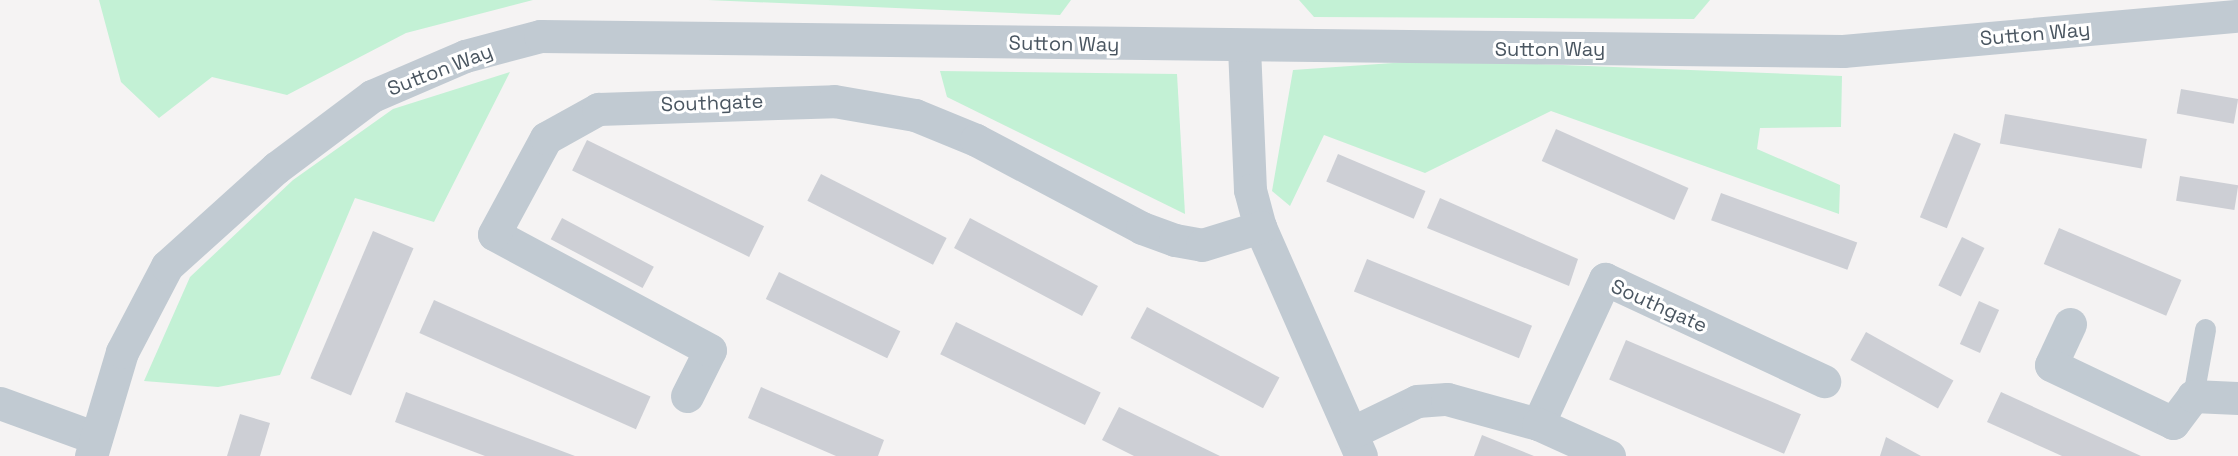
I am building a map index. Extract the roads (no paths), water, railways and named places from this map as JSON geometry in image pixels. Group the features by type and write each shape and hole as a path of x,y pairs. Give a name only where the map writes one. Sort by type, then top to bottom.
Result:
{"street":[{"name":"Sutton Way","path":"93,447 122,352 167,266 276,168 372,96 465,56 540,36 1244,47 1843,51 2238,16"},
{"path":"1244,47 1250,190 1260,227 1357,444 1417,401 1447,399 1475,403 1538,424 1609,456"},
{"name":"Southgate","path":"687,396 710,350 494,234 546,138 598,109 724,101 834,101 915,115 976,140 1142,228 1175,240 1202,244 1260,227"},
{"name":"Southgate","path":"1538,424 1605,279 1824,381"},
{"path":"2070,324 2051,365 2174,423 2193,396 2238,398"},
{"path":"0,403 93,447"}],"lane":[{"path":"2193,396 2205,329"}]}
